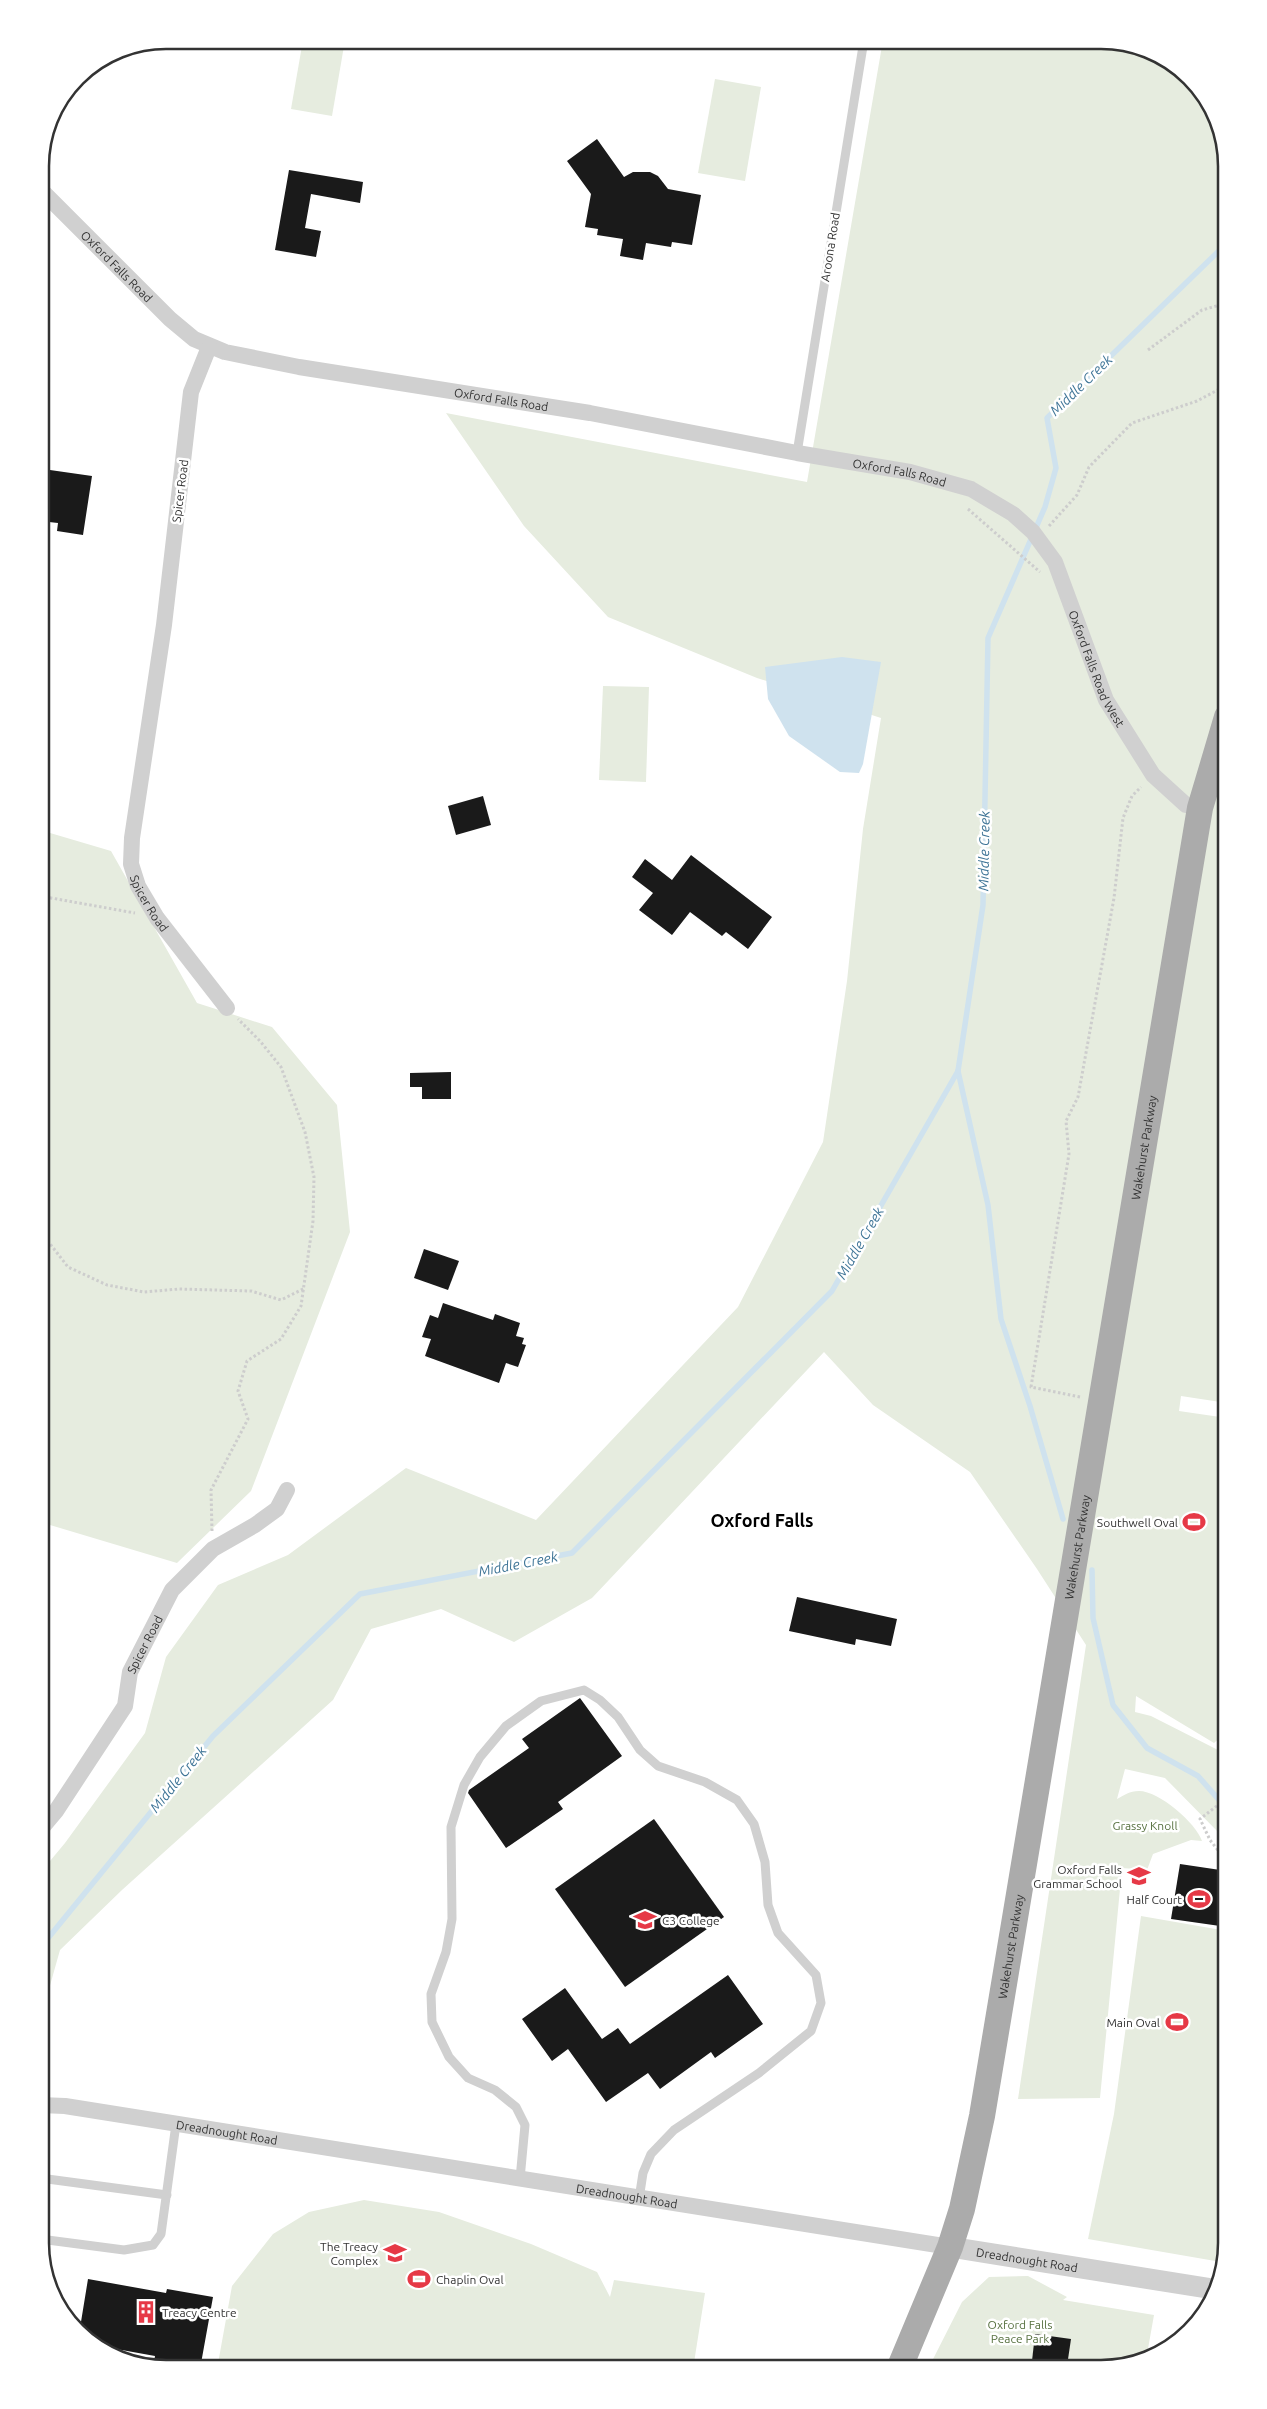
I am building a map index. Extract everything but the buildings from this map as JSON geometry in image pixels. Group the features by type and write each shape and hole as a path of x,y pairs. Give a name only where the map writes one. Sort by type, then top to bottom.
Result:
{"main road":[{"name":"Wakehurst Parkway","path":"903,2360 950,2247 962,2209 982,2116 1200,808 1218,747"}],"street":[{"name":"Oxford Falls Road","path":"49,198 170,319 194,339 209,347 263,361 590,413 797,453 910,472 971,489 1013,514"},
{"name":"Spicer Road","path":"209,347 191,392 164,625 132,838 132,864 138,886 158,918 227,1008"},
{"name":"Oxford Falls Road West","path":"1013,514 1033,532 1055,562 1063,578 1079,631 1106,700 1152,775 1186,805 1200,808"},
{"name":"Spicer Road","path":"49,1819 125,1706 130,1672 172,1590 213,1549 255,1525 277,1508 287,1490"},
{"name":"Dreadnought Road","path":"49,2107 65,2106 1209,2288"}],"lane":[{"name":"Aroona Road","path":"797,453 863,49"},
{"path":"520,2178 525,2125 516,2107 495,2090 468,2078 449,2056 432,2022 431,1994 446,1952 452,1920 451,1827 464,1785 480,1757 506,1726 541,1701 584,1690 600,1700 618,1717 640,1750 658,1766 705,1782 737,1800 754,1824 765,1862 768,1905 778,1933 816,1975 821,2003 812,2031 759,2073 674,2130 651,2154 643,2173 639,2199"},
{"path":"49,2239 124,2250 153,2245 161,2234 176,2124"},
{"path":"49,2179 167,2195"}],"path":[{"path":"1148,350 1202,310 1218,306"},
{"path":"1041,542 1045,531 1077,495 1089,467 1132,423 1197,401 1218,390"},
{"path":"966,507 995,535 1041,574"},
{"path":"1100,1400 1031,1387 1069,1154 1066,1121 1078,1097 1114,898 1123,818 1132,796 1152,775"},
{"path":"49,898 158,918"},
{"path":"213,1549 211,1490 248,1419 238,1392 246,1361 281,1339 301,1306 314,1221 314,1177 306,1132 281,1067 260,1041 227,1008"},
{"path":"49,1242 68,1267 107,1285 144,1292 179,1290 251,1291 281,1300 305,1288"},
{"path":"1218,1805 1200,1819 1210,1840 1218,1850"}],"green space":[{"path":"301,49 343,49 332,116 291,109"},
{"name":"Grassy Knoll","path":"881,49 1109,49 1139,55 1166,68 1178,78 1203,107 1214,135 1218,158 1218,1402 1181,1396 1179,1411 1218,1417 1218,1739 1214,1743 1136,1696 1135,1712 1151,1716 1218,1750 1218,1832 1165,1778 1125,1769 1117,1799 1127,1793 1136,1791 1147,1792 1156,1796 1185,1817 1202,1841 1191,1840 1153,1854 1147,1870 1122,1868 1100,2098 1018,2099 1086,1645 1037,1569 970,1472 873,1405 824,1352 592,1598 514,1642 441,1609 371,1629 333,1700 122,1890 60,1950 49,1989 49,1862 145,1733 166,1657 218,1585 288,1555 406,1468 536,1520 738,1307 823,1142 847,981 863,829 881,718 757,678 608,617 524,526 446,413 807,482"},
{"path":"715,79 761,87 745,181 698,173"},
{"path":"603,686 649,687 646,782 599,780"},
{"path":"49,833 111,851 197,1003 272,1027 337,1105 350,1232 251,1491 177,1563 49,1525"},
{"name":"Main Oval","path":"1141,1916 1218,1929 1217,2261 1088,2239 1114,2114"},
{"name":"Chaplin Oval","path":"364,2200 439,2212 531,2244 597,2272 610,2297 614,2280 705,2293 694,2360 219,2360 232,2286 273,2234 309,2212"},
{"name":"Oxford Falls Peace Park","path":"1028,2276 1067,2297 1063,2300 1154,2315 1148,2350 1124,2358 1101,2360 933,2360 962,2302 989,2277"}],"water":[{"path":"842,657 881,662 863,764 859,773 840,772 789,736 768,699 765,667"}],"waterway":[{"name":"Middle Creek","path":"49,1937 213,1736 360,1594 572,1553 832,1291 958,1071 983,905 988,638 1045,507 1056,468 1047,418 1218,252"},
{"path":"958,1071 988,1205 1001,1319 1030,1406 1063,1519"},
{"path":"1092,1570 1093,1618 1113,1705 1147,1748 1198,1776 1218,1799"}],"place":[{"name":"Southwell Oval","path":"1194,1522"},
{"name":"Oxford Falls Grammar School","path":"1139,1876"},
{"name":"Half Court","path":"1199,1899"},
{"name":"C3 College","path":"645,1920"},
{"name":"Main Oval","path":"1177,2022"},
{"name":"The Treacy Complex","path":"395,2253"},
{"name":"Chaplin Oval","path":"419,2279"},
{"name":"Treacy Centre","path":"146,2312"}],"district":[{"name":"Oxford Falls","path":"762,1520"}]}
